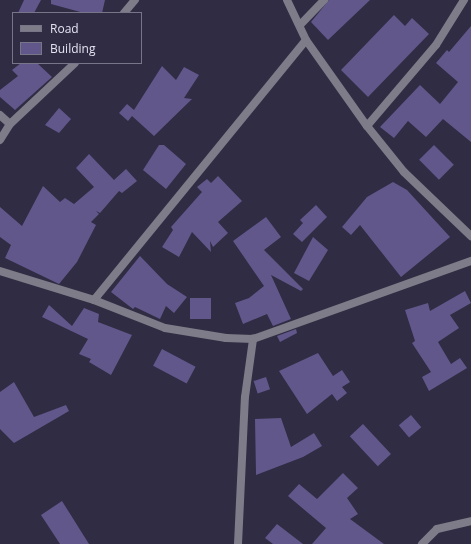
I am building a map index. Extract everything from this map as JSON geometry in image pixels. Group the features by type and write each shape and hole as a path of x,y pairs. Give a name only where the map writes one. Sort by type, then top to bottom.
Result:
{"street":[{"path":"125,12 135,0"},
{"path":"287,0 306,40 368,126 404,172 471,236"},
{"path":"300,25 324,0"},
{"path":"368,126 436,45 464,0"},
{"path":"94,300 306,40"},
{"path":"0,140 10,124 74,64"},
{"path":"0,115 10,124"},
{"path":"0,271 94,300 165,328 226,338 253,340 471,261"},
{"path":"238,544 245,397 253,340"},
{"path":"422,544 437,530 471,521"}],"building":[{"path":"24,0 41,0 35,12 18,12"},
{"path":"51,0 105,0 102,12 80,12 51,4"},
{"path":"329,0 370,0 328,40 311,22"},
{"path":"394,15 405,26 412,18 429,34 368,97 341,70"},
{"path":"471,26 471,142 443,119 426,137 408,121 394,138 380,127 420,85 440,104 458,82 436,63 447,50 449,52"},
{"path":"20,64 38,64 52,77 15,110 0,97 0,90 18,76 12,70"},
{"path":"162,66 176,80 184,67 199,75 184,98 192,99 154,136 132,116 128,121 119,113 127,104 134,110"},
{"path":"59,108 71,119 59,133 45,125"},
{"path":"159,145 164,145 186,164 166,189 143,170"},
{"path":"434,145 454,165 439,180 419,160"},
{"path":"89,154 114,180 126,169 137,181 122,193 119,191 100,213 96,211 99,214 91,222 96,225 77,262 59,284 5,258 11,245 0,237 0,207 22,226 43,186 60,202 65,198 74,204 94,187 76,168"},
{"path":"218,176 242,201 218,222 228,233 213,247 210,241 211,252 192,232 179,257 162,247 173,230 171,227 202,192 197,187 207,179 211,183"},
{"path":"393,182 407,190 450,237 401,277 360,225 351,235 342,227 367,197"},
{"path":"316,205 327,217 302,242 293,234 303,223 300,220"},
{"path":"266,217 281,237 264,250 303,289 301,291 271,275 291,319 273,326 267,314 243,324 235,303 249,298 264,286 233,241"},
{"path":"313,237 328,250 309,281 294,273"},
{"path":"140,256 167,284 187,297 174,313 166,306 160,319 135,307 133,309 111,292"},
{"path":"465,291 471,303 450,315 459,328 438,342 451,364 460,358 467,368 429,391 422,377 431,372 412,343 415,341 405,310 428,303 430,311"},
{"path":"190,298 211,298 211,319 190,319"},
{"path":"49,305 72,326 84,308 99,314 98,322 132,335 111,375 89,362 91,359 79,354 88,339 42,317"},
{"path":"296,329 297,333 280,342 277,336"},
{"path":"162,349 196,367 187,384 153,366"},
{"path":"318,353 333,376 342,370 350,382 342,387 347,393 337,401 332,394 307,414 279,371"},
{"path":"266,377 270,389 258,393 254,381"},
{"path":"14,382 34,417 66,405 69,411 14,443 0,429 0,392"},
{"path":"411,415 421,427 409,438 399,425"},
{"path":"281,418 291,447 314,433 322,446 303,457 256,475 255,419"},
{"path":"363,424 391,454 378,466 350,436"},
{"path":"343,473 358,488 347,498 358,514 350,519 384,544 312,544 326,528 288,496 299,484 317,499"},
{"path":"62,501 89,544 60,544 41,515"},
{"path":"277,524 303,544 273,544 265,538"}]}
